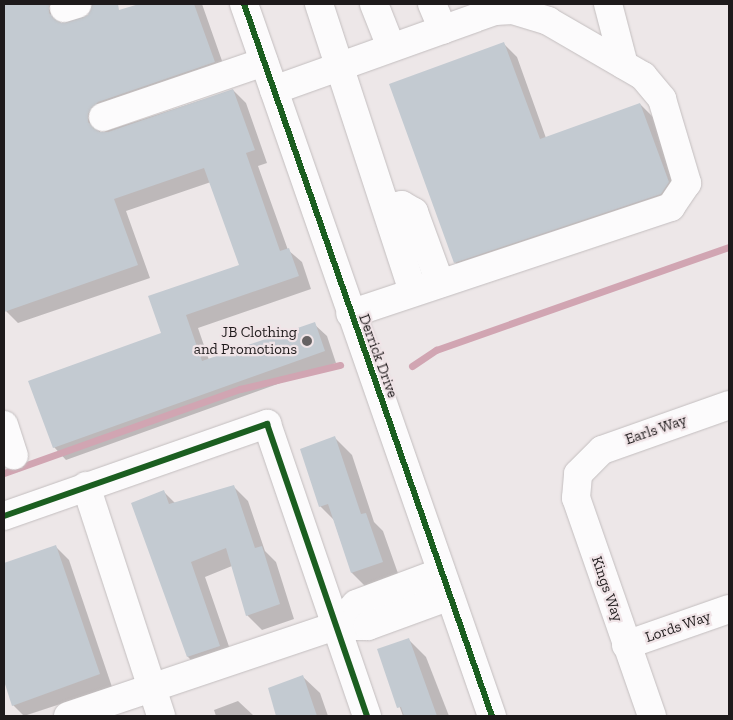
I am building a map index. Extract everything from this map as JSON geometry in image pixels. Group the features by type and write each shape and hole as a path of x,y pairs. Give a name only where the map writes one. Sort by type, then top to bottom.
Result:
{"street":[{"name":"Derrick Drive","path":"244,4 350,314 492,716"},
{"path":"318,4 388,207 413,292"},
{"path":"374,4 391,47"},
{"path":"432,4 443,30"},
{"path":"608,4 624,65"},
{"path":"274,90 340,64 443,30 494,8 547,12 643,76 662,99 686,172 680,197 671,207 350,314"},
{"path":"103,117 264,62"},
{"path":"388,207 402,205 414,212 440,283"},
{"name":"Earls Way","path":"586,462 616,444 729,405"},
{"path":"4,516 267,424 367,716"},
{"path":"4,426 14,455"},
{"name":"Kings Way","path":"586,462 578,474 576,498 652,716"},
{"path":"86,486 161,716"},
{"path":"68,716 151,685 335,626 368,626 446,584"},
{"name":"Lords Way","path":"626,645 729,609"}],"building":[{"path":"4,4 49,4 49,13 61,23 88,15 92,4 118,4 119,10 139,4 194,4 215,62 98,102 88,114 88,122 100,132 108,132 233,89 255,150 246,153 280,251 289,248 299,276 186,315 202,361 315,322 325,351 53,448 28,381 161,333 148,296 239,265 204,168 114,199 138,265 4,312"},
{"path":"504,42 540,139 640,103 669,182 661,194 454,263 389,84"},
{"path":"335,436 361,514 366,513 383,562 351,573 328,504 319,507 300,449"},
{"path":"234,485 255,548 262,546 280,604 246,616 226,548 191,562 220,646 187,657 131,503 164,490 169,504"},
{"path":"56,545 100,674 12,706 4,681 4,563"},
{"path":"409,638 437,716 404,716 401,707 397,708 377,649"},
{"path":"303,675 317,716 276,716 268,688"}],"waterway":[{"path":"412,366 436,350 729,247"},
{"path":"4,473 240,389 340,365"}],"cycle path":[{"path":"244,4 492,716"},
{"path":"4,516 267,424 367,716"}],"place":[{"name":"JB Clothing and Promotions","path":"307,341"}]}
